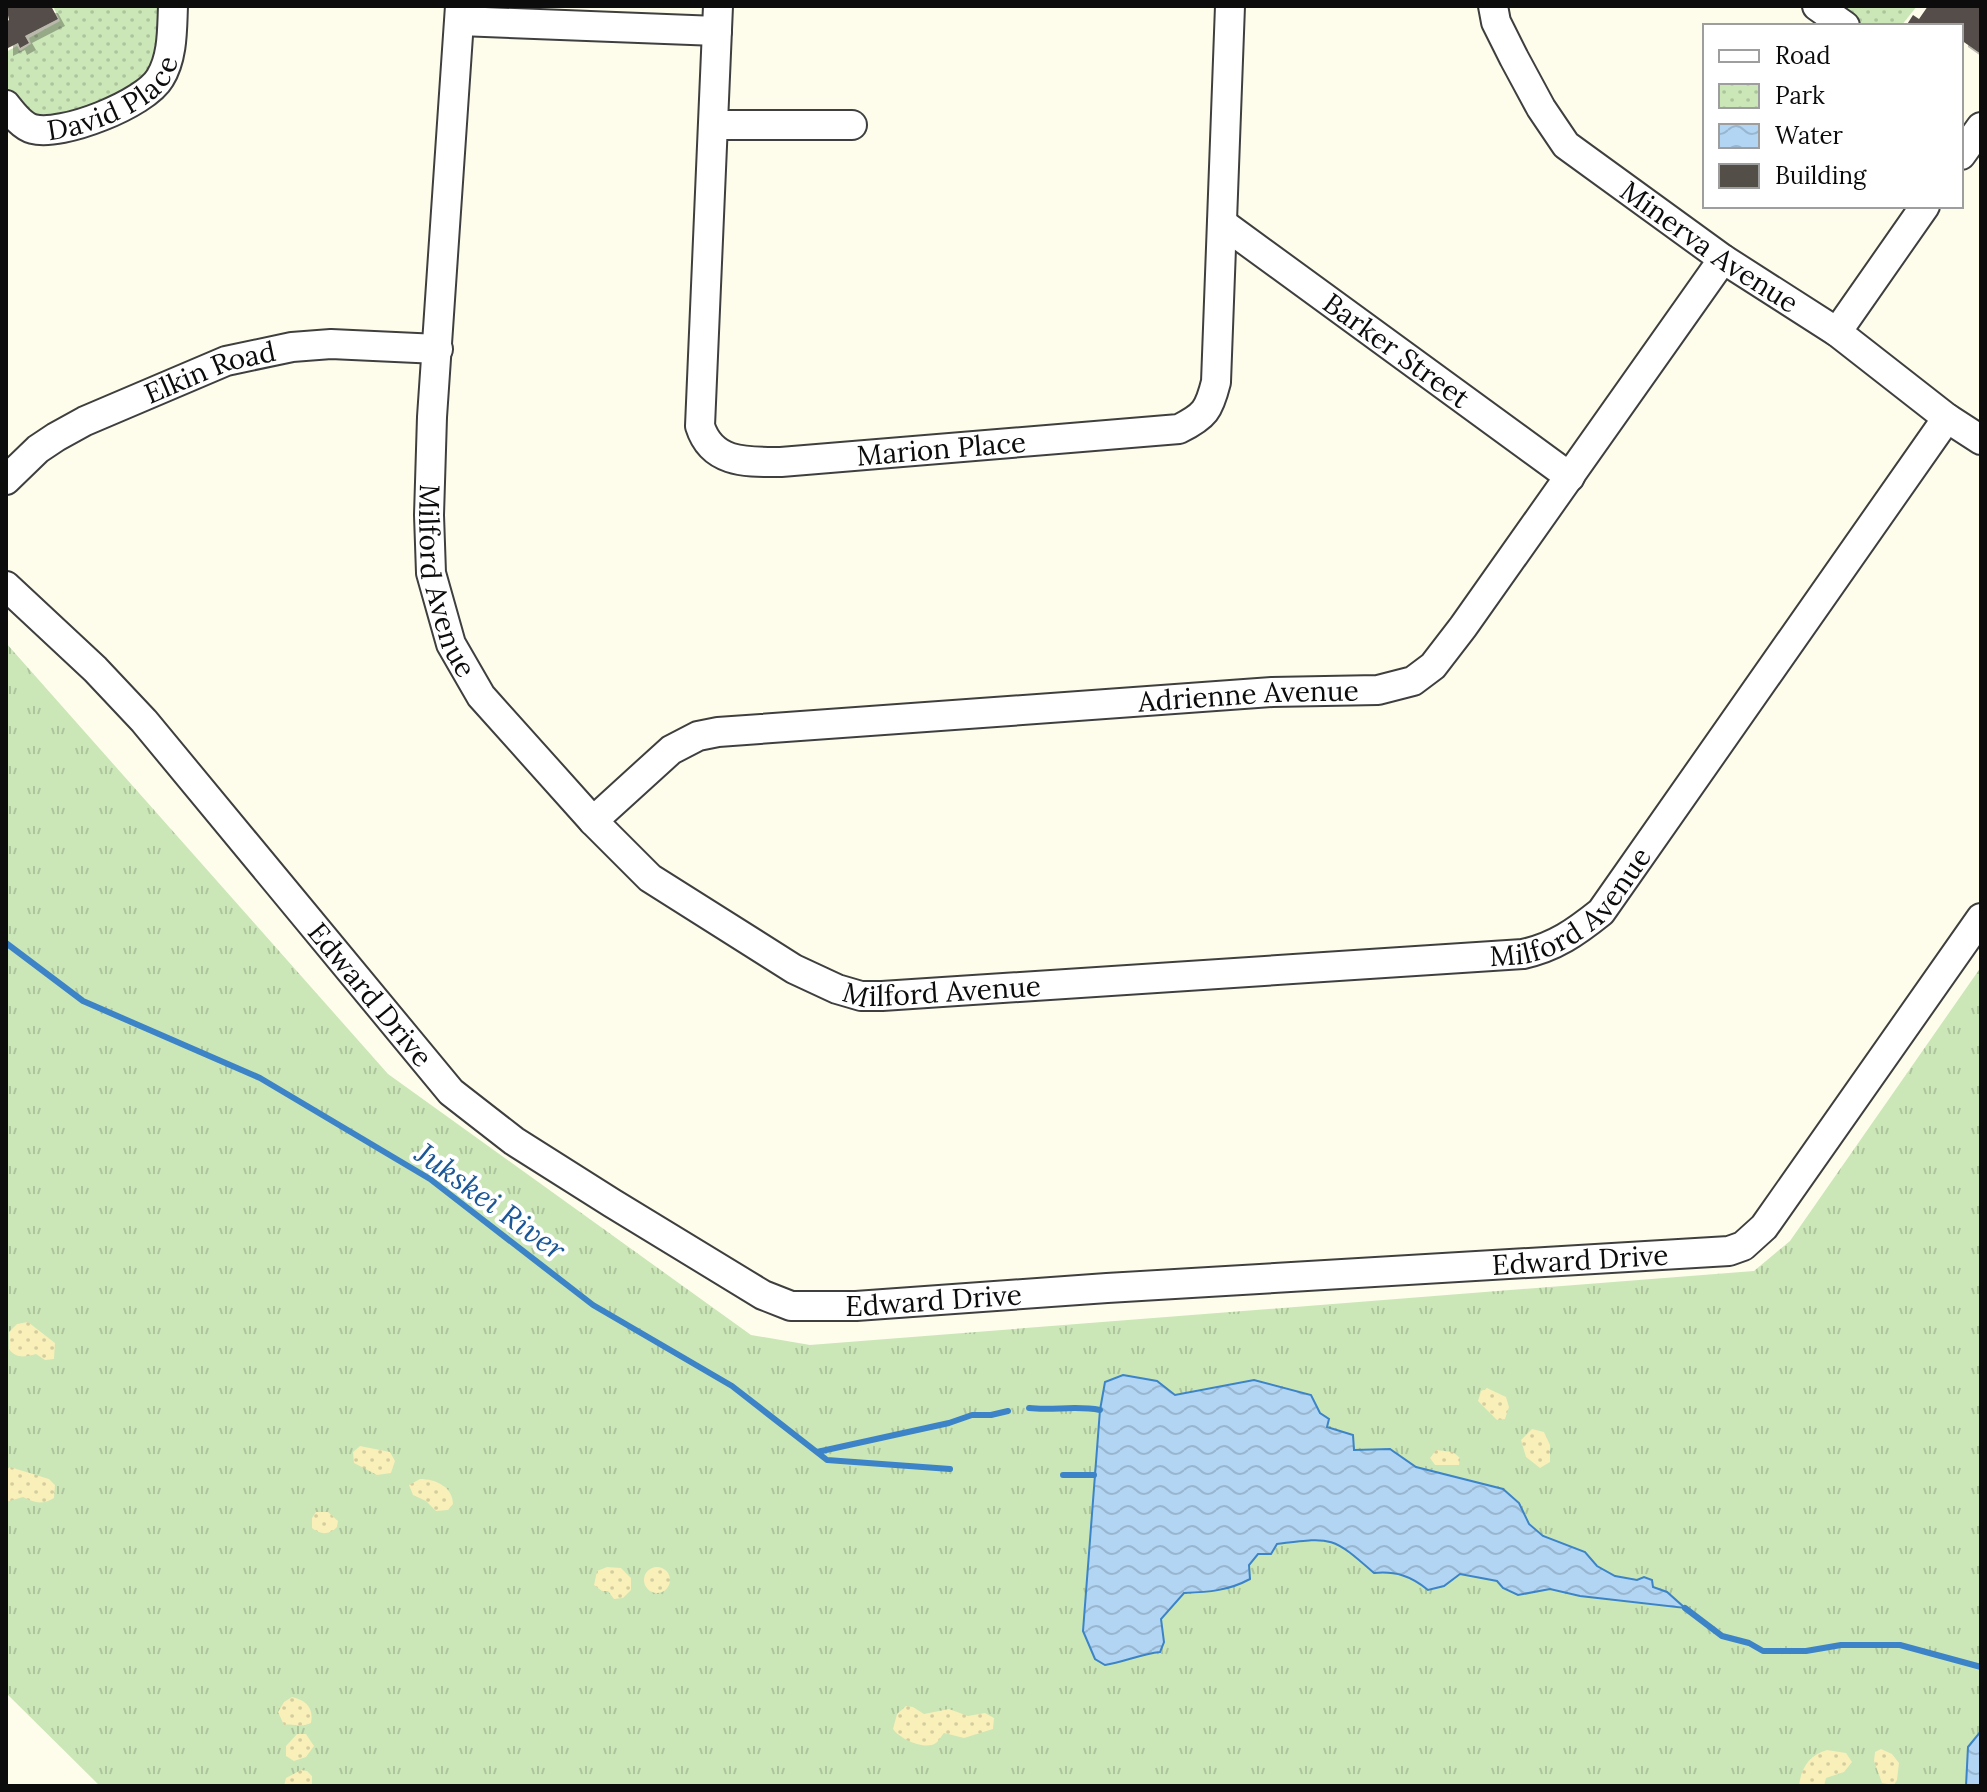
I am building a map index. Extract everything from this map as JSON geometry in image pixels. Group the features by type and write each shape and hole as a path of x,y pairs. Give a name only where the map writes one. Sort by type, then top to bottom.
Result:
{"street":[{"name":"David Place","path":"6,105 30,128 44,131 71,127 123,107 145,94 160,79 169,54 173,6"},
{"name":"Marion Place","path":"718,19 700,426 710,446 723,457 744,462 781,462 1179,429 1199,419 1210,406 1216,382 1230,6"},
{"name":"Minerva Avenue","path":"1493,6 1496,22 1514,58 1541,108 1566,145 1723,259 1837,332 1947,418 1981,440"},
{"path":"1817,6 1842,24"},
{"path":"460,14 718,19"},
{"name":"Milford Avenue","path":"460,14 432,417 430,541 431,573 451,644 481,696 593,821 650,878 794,969 837,989 861,996 1507,955 1543,949 1567,938 1601,912 1947,418"},
{"path":"1963,111 1981,125 1963,152"},
{"path":"714,125 852,125"},
{"path":"1837,332 1924,208"},
{"name":"Barker Street","path":"1222,223 1570,477"},
{"name":"Adrienne Avenue","path":"593,821 671,750 698,736 718,732 1241,694 1378,690 1413,681 1433,666 1723,259"},
{"name":"Elkin Road","path":"6,480 38,449 85,421 226,361 292,347 331,344 438,349"},
{"name":"Edward Drive","path":"6,586 95,669 144,721 451,1092 514,1141 612,1203 763,1295 791,1306 856,1306 1729,1251 1743,1246 1764,1227 1981,918"}],"green space":[{"path":"53,6 163,6 162,38 146,79 69,113 49,116 31,113 16,103 6,83 6,52 17,46 20,51 31,44 29,38 60,21"},
{"path":"1834,6 1917,6 1903,24 1859,24"},
{"path":"6,643 388,1074 751,1335 810,1345 1754,1271 1790,1241 1981,967 1981,1786 100,1786 6,1693"}],"sand":[{"path":"28,1322 55,1343 54,1359 45,1360 36,1354 18,1356 9,1349 9,1332 17,1324"},
{"path":"1487,1388 1506,1397 1509,1407 1505,1419 1497,1420 1478,1401 1481,1391"},
{"path":"1532,1429 1544,1432 1550,1445 1550,1462 1540,1468 1526,1457 1521,1440"},
{"path":"360,1446 390,1452 395,1461 391,1473 377,1475 354,1463 353,1452"},
{"path":"1436,1450 1453,1452 1460,1458 1459,1465 1435,1465 1430,1458"},
{"path":"10,1467 49,1479 55,1485 54,1498 38,1502 23,1497 6,1502 6,1470"},
{"path":"420,1479 437,1482 447,1489 453,1504 448,1510 436,1511 426,1501 413,1495 409,1485"},
{"path":"316,1512 328,1512 338,1521 337,1527 328,1533 312,1528 312,1518"},
{"path":"607,1567 621,1568 631,1578 631,1590 623,1598 614,1599 608,1591 594,1585 597,1571"},
{"path":"657,1567 666,1571 670,1580 666,1589 657,1593 648,1589 644,1580 648,1571"},
{"path":"292,1697 308,1706 311,1723 284,1725 278,1712 284,1702"},
{"path":"906,1706 924,1714 949,1709 968,1716 985,1713 994,1718 993,1729 964,1738 944,1733 936,1743 919,1744 893,1729 897,1714"},
{"path":"297,1734 306,1734 314,1746 306,1757 294,1761 286,1756 286,1746"},
{"path":"1881,1749 1892,1754 1899,1763 1894,1785 1882,1783 1874,1761 1875,1752"},
{"path":"1827,1750 1846,1753 1852,1762 1844,1772 1826,1778 1824,1786 1799,1786 1807,1763"},
{"path":"301,1770 312,1776 312,1786 284,1786 286,1778"}],"water":[{"path":"1123,1375 1157,1381 1175,1395 1254,1380 1311,1395 1320,1413 1329,1419 1327,1427 1353,1435 1354,1450 1390,1449 1416,1467 1503,1489 1519,1503 1529,1524 1543,1536 1585,1552 1597,1566 1615,1576 1652,1580 1653,1587 1667,1592 1685,1608 1580,1596 1550,1589 1518,1595 1503,1588 1497,1581 1460,1574 1444,1586 1428,1590 1403,1576 1374,1573 1349,1552 1330,1542 1295,1542 1277,1544 1271,1554 1258,1554 1249,1565 1250,1579 1242,1583 1218,1590 1184,1593 1161,1619 1164,1642 1160,1652 1105,1665 1095,1659 1083,1631 1100,1410 1105,1382"},
{"path":"1981,1731 1981,1786 1966,1786 1968,1747"}],"building":[{"path":"6,6 51,6 58,19 25,36 29,43 20,48 18,43 6,49 6,22 9,20"},
{"path":"1928,6 1981,8 1981,54 1963,41 1963,24 1907,24 1913,15 1919,19"}],"waterway":[{"name":"Jukskei River","path":"6,943 83,1001 260,1078 430,1179 593,1305 732,1386 827,1460 950,1469"},
{"path":"1029,1408 1100,1410"},
{"path":"817,1452 949,1423 972,1415 1008,1411"},
{"path":"1063,1475 1094,1475"},
{"path":"1685,1608 1722,1636 1749,1643 1763,1651 1806,1651 1841,1645 1900,1645 1981,1667"}]}
